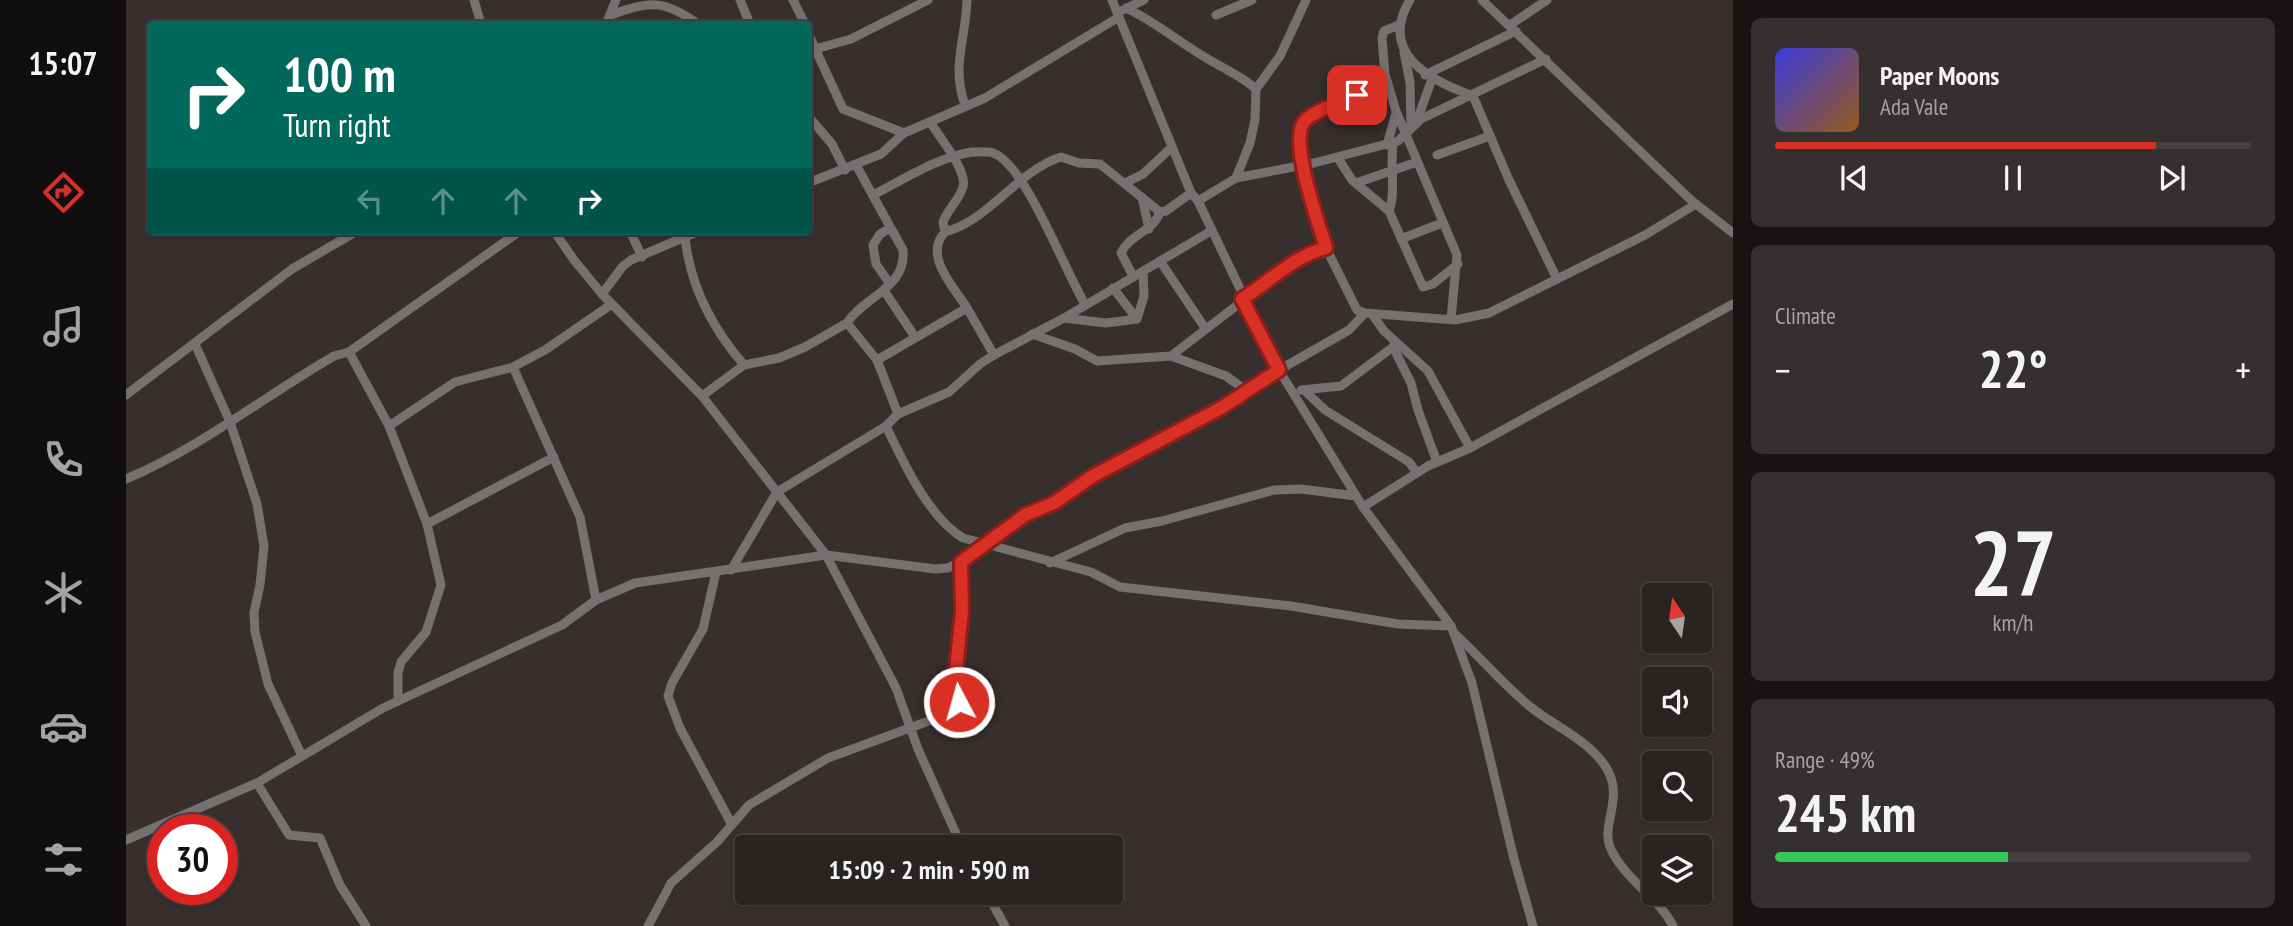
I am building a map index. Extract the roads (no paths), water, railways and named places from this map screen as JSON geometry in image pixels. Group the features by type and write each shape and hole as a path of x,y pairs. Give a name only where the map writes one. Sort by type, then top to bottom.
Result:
{"street":[{"path":"474,0 480,21"},
{"path":"740,0 749,21"},
{"path":"793,0 804,21"},
{"path":"904,133 843,108 812,50 851,39 928,0"},
{"path":"965,105 959,88 957,63 967,0"},
{"path":"1112,0 1121,13 1191,193 1198,201 1242,299 1279,370 1363,507 1452,630 1530,707 1581,743 1607,770 1614,803 1607,835 1610,848 1631,879 1668,915 1674,926"},
{"path":"812,182 881,154 904,133 931,123 1007,85 1144,0"},
{"path":"1216,15 1252,0"},
{"path":"1236,178 1250,143 1255,120 1256,89 1280,56 1306,0"},
{"path":"1409,0 1399,25 1410,82 1411,128 1417,162 1457,255 1451,319"},
{"path":"1482,0 1696,204 1733,233"},
{"path":"1198,201 1236,178 1338,158 1403,139 1411,128 1429,77 1513,28 1547,0"},
{"path":"609,20 616,1"},
{"path":"609,20 645,2 671,4 694,21"},
{"path":"1121,13 1155,22 1215,63 1240,75 1256,89"},
{"path":"1399,25 1384,31 1382,38 1385,74 1396,111 1411,128"},
{"path":"1404,50 1429,77 1473,96 1557,279"},
{"path":"1411,128 1546,59"},
{"path":"1357,95 1304,122 1301,166 1326,248 1357,310 1451,319 1489,313 1645,235 1696,204"},
{"path":"1389,211 1394,201 1390,144 1396,111"},
{"path":"812,121 832,144 845,170"},
{"path":"931,123 954,158 964,186 943,222 945,232"},
{"path":"1437,155 1490,136"},
{"path":"1125,184 1143,174 1172,147"},
{"path":"873,195 954,158 972,152 993,153 1004,159 1045,222 1085,304"},
{"path":"994,355 940,267 936,253 938,240 945,232 986,210 1042,166 1061,157 1079,163 1100,164 1160,212"},
{"path":"1338,158 1356,183 1389,211 1423,287 1433,284 1458,264"},
{"path":"1356,183 1417,162"},
{"path":"702,396 744,365 779,358 806,347 847,324 855,313 887,288 904,261 903,250 856,165"},
{"path":"1133,276 1121,253 1124,246 1149,229 1160,212 1173,207 1191,193"},
{"path":"1142,197 1149,229"},
{"path":"1401,239 1442,223"},
{"path":"889,229 880,234 873,244 876,264 915,337"},
{"path":"731,570 777,492 886,426 898,414 949,393 980,364 994,355 1064,318 1211,231"},
{"path":"126,395 292,269 350,235"},
{"path":"126,479 146,471 230,422 334,356 349,352 514,235"},
{"path":"557,235 602,294 702,396 826,555 896,688 957,835"},
{"path":"632,235 642,257"},
{"path":"602,294 623,266 682,235"},
{"path":"684,235 694,282 706,310 744,365"},
{"path":"1171,356 1296,260 1326,248"},
{"path":"1160,261 1205,328"},
{"path":"1137,319 1144,296 1143,271"},
{"path":"1113,288 1137,319"},
{"path":"389,426 454,382 513,367 545,350 612,304"},
{"path":"1363,507 1437,462 1470,448 1733,304"},
{"path":"877,360 967,308"},
{"path":"1368,313 1394,344 1428,371 1470,448"},
{"path":"126,840 257,783 398,701 562,625 596,600 635,583 826,555 935,569 948,568 961,562 1025,515 1054,503 1093,476 1248,392 1279,370 1349,330 1368,313"},
{"path":"1064,318 1106,323 1137,319"},
{"path":"847,324 877,360 898,414"},
{"path":"1032,334 1076,349 1097,361 1171,356 1226,376 1248,392"},
{"path":"1292,390 1341,386 1394,344"},
{"path":"1394,344 1411,383 1437,462"},
{"path":"195,345 230,422 257,505 263,532 260,585 254,612 255,632 268,684 302,756"},
{"path":"349,352 389,426 427,524 441,585 426,632 401,662 398,673 398,701"},
{"path":"513,367 580,517 596,600"},
{"path":"1304,390 1325,410 1409,462 1417,473"},
{"path":"886,426 901,459 946,527 963,538 1091,572 1120,587 1291,606 1452,630"},
{"path":"427,524 554,457"},
{"path":"1050,563 1125,528 1162,521 1274,490 1301,489 1356,496"},
{"path":"648,926 671,883 717,842 749,805 783,782 828,758 956,710 959,702 955,680 962,611 961,562"},
{"path":"716,572 703,629 672,683 668,696 680,728 732,822"},
{"path":"1452,630 1472,683 1514,859 1533,926"},
{"path":"257,783 289,835 320,838 340,885 366,926"},
{"path":"993,905 1005,926"}]}
